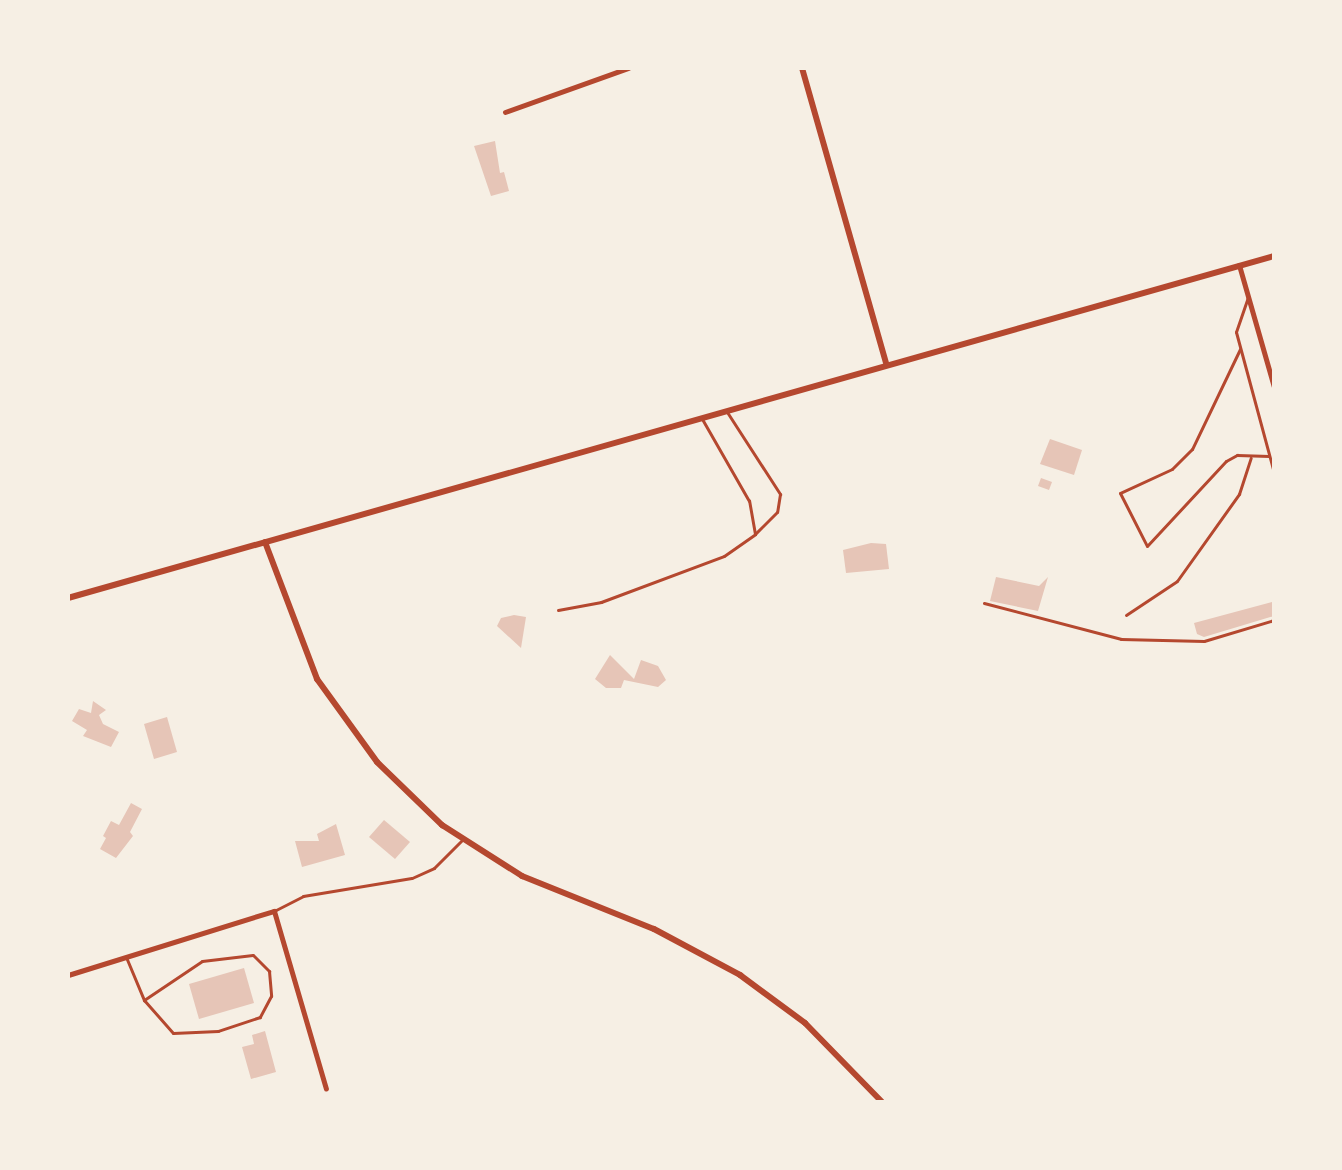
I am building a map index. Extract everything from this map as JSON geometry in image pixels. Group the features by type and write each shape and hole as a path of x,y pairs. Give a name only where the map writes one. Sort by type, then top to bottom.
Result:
{"street":[{"path":"505,112 628,68"},
{"path":"802,68 886,363"},
{"path":"68,598 886,363 1274,256"},
{"path":"1239,265 1274,387"},
{"path":"265,542 299,638 346,724 386,772 462,840 522,876 654,929 740,975 805,1023 882,1102"},
{"path":"68,975 274,911 326,1089"}],"lane":[{"path":"1248,297 1236,332 1274,473"},
{"path":"1240,349 1192,449 1172,469 1120,493 1147,546 1226,461 1237,455 1251,458 1269,456"},
{"path":"558,610 601,602 724,556 755,534 777,512 780,494 725,409"},
{"path":"700,416 749,501 755,534"},
{"path":"1126,615 1177,581 1239,494 1251,458"},
{"path":"984,603 1121,639 1204,641 1274,620"},
{"path":"274,911 303,896 412,878 434,868 462,840"},
{"path":"126,957 144,1000 173,1033 218,1031 260,1017 271,996 269,971 253,955 202,961 144,1000"}],"building":[{"path":"495,141 500,173 504,172 509,191 491,196 474,146"},
{"path":"1050,439 1082,450 1074,475 1040,464"},
{"path":"1041,478 1052,482 1049,490 1038,486"},
{"path":"871,543 886,544 889,569 846,573 843,550"},
{"path":"996,577 1039,586 1048,577 1038,611 990,601"},
{"path":"1272,602 1274,616 1204,637 1197,634 1194,623"},
{"path":"514,615 526,617 521,648 497,626 501,618"},
{"path":"610,655 634,679 641,660 658,666 666,680 658,687 624,680 621,688 606,688 595,679"},
{"path":"93,701 106,710 99,715 103,724 119,732 111,747 83,736 87,730 72,721 79,709 91,713"},
{"path":"167,717 177,752 154,759 144,724"},
{"path":"131,803 142,809 130,832 133,836 116,858 100,849 106,838 103,836 111,821 119,825"},
{"path":"384,820 410,842 395,859 369,837"},
{"path":"336,824 345,855 302,867 295,841 319,841 317,834"},
{"path":"244,968 254,1003 199,1019 189,984"},
{"path":"265,1031 276,1072 251,1079 242,1047 254,1044 252,1035"}]}
